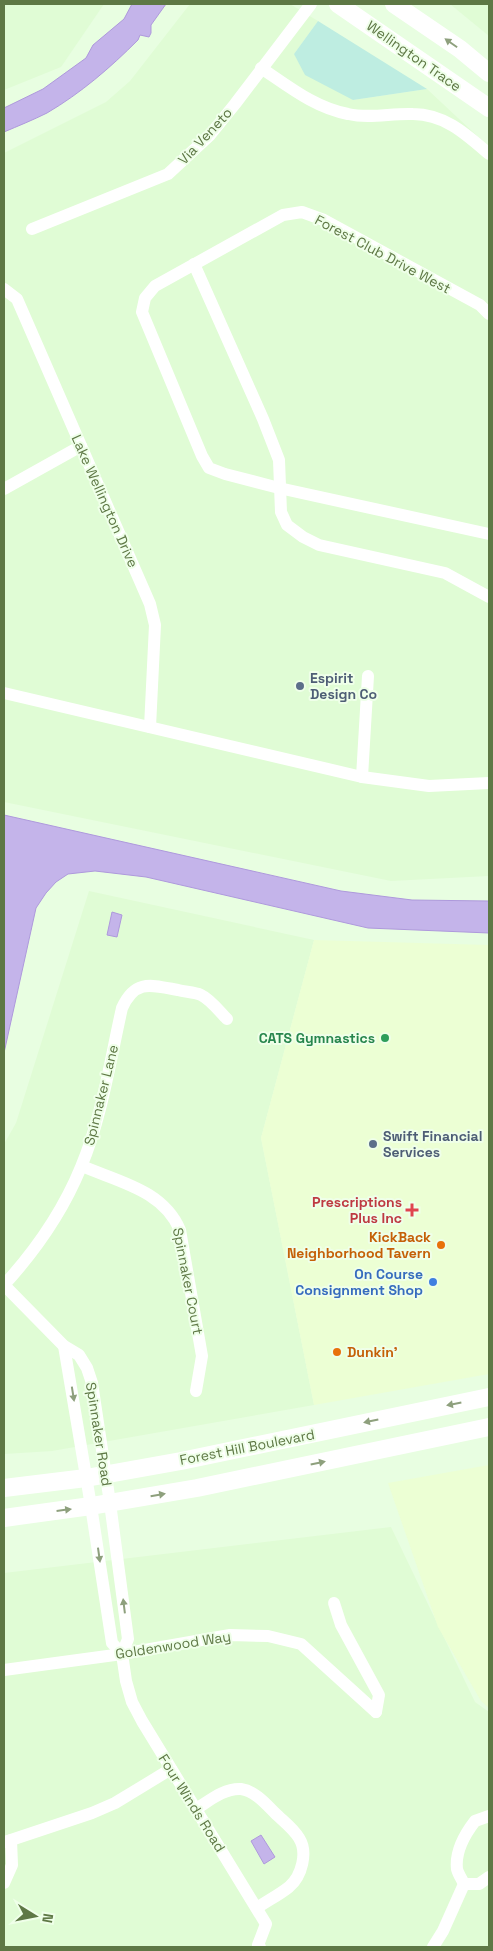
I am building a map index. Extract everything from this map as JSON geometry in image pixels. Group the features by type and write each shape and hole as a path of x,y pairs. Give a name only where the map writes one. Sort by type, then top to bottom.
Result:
{"main road":[{"name":"Wellington Trace","path":"338,4 489,108"},
{"path":"394,4 460,49 489,73"},
{"name":"Forest Hill Boulevard","path":"4,1488 86,1478 181,1461 489,1397"},
{"name":"Forest Hill Boulevard","path":"4,1518 91,1506 197,1488 489,1427"}],"street":[{"name":"Via Veneto","path":"32,229 168,174 210,135 311,4"},
{"path":"261,68 310,100 329,109 349,115 370,117 412,114 443,120 461,130 489,154"},
{"name":"Forest Club Drive West","path":"489,314 480,305 324,220 302,212 283,215 155,286 145,298 142,312 202,456 209,468 279,488 489,534"},
{"path":"194,264 263,419 279,460 281,512 286,525 319,545 445,573 489,598"},
{"name":"Lake Wellington Drive","path":"4,289 17,299 153,614 155,625 150,727"},
{"path":"4,488 81,446"},
{"path":"362,777 368,676"},
{"path":"4,692 362,777 429,786 489,783"},
{"name":"Spinnaker Lane","path":"4,1285 46,1234 66,1200 82,1166 94,1130 122,1008 126,998 133,991 151,985 202,995 227,1019"},
{"name":"Spinnaker Court","path":"82,1166 154,1197 170,1211 176,1220 180,1230 202,1356 196,1391"},
{"name":"Spinnaker Road","path":"4,1285 64,1346 79,1355 87,1368 92,1383 110,1503"},
{"name":"Spinnaker Road","path":"64,1346 91,1506"},
{"name":"Four Winds Road","path":"110,1503 128,1639 122,1654 126,1681 132,1702 266,1924 258,1947"},
{"name":"Four Winds Road","path":"91,1506 112,1643 122,1654"},
{"name":"Goldenwood Way","path":"4,1670 122,1654 230,1635 268,1636 301,1644 376,1712 379,1695 344,1631 334,1602"},
{"path":"4,1884 12,1865 7,1841 92,1813 115,1803 171,1768"},
{"path":"196,1809 221,1794 241,1789 251,1792 267,1805 300,1839 304,1849 304,1859 296,1878 290,1886 257,1908"},
{"path":"433,1947 447,1924 461,1889 457,1869 462,1842 475,1821 489,1816"},
{"path":"461,1889 479,1884 489,1877"}],"shaded area":[{"path":"4,4 104,4 61,67 4,90"},
{"path":"132,4 166,4 151,25 149,37 140,35 138,40 106,70 60,105 42,116 4,132 4,108 43,89 86,58 93,45 124,19"},
{"path":"190,4 290,4 318,21 294,54 353,100 427,89 489,147 489,876 391,881 4,802 4,153 106,102 130,81"},
{"path":"450,4 489,4 489,36"},
{"path":"318,21 427,89 353,100 305,75 294,54"},
{"path":"4,815 341,891 412,900 489,901 489,933 368,928 146,877 95,871 68,874 56,882 36,908 4,1053"},
{"path":"89,891 314,940 261,1138 314,1405 52,1451 4,1454 4,1144 16,1123"},
{"path":"112,912 122,915 117,937 107,935"},
{"path":"314,940 489,945 489,1374 314,1405 261,1138"},
{"path":"489,1465 489,1708 481,1701 438,1627 388,1483"},
{"path":"391,1527 475,1702 489,1712 489,1947 4,1947 4,1573"},
{"path":"261,1835 275,1857 264,1864 251,1841"}],"place":[{"name":"Espirit Design Co","path":"300,686"},
{"name":"CATS Gymnastics","path":"385,1038"},
{"name":"Swift Financial Services","path":"373,1144"},
{"name":"Prescriptions Plus Inc","path":"412,1210"},
{"name":"KickBack Neighborhood Tavern","path":"441,1245"},
{"name":"On Course Consignment Shop","path":"433,1282"},
{"name":"Dunkin'","path":"337,1352"}]}
